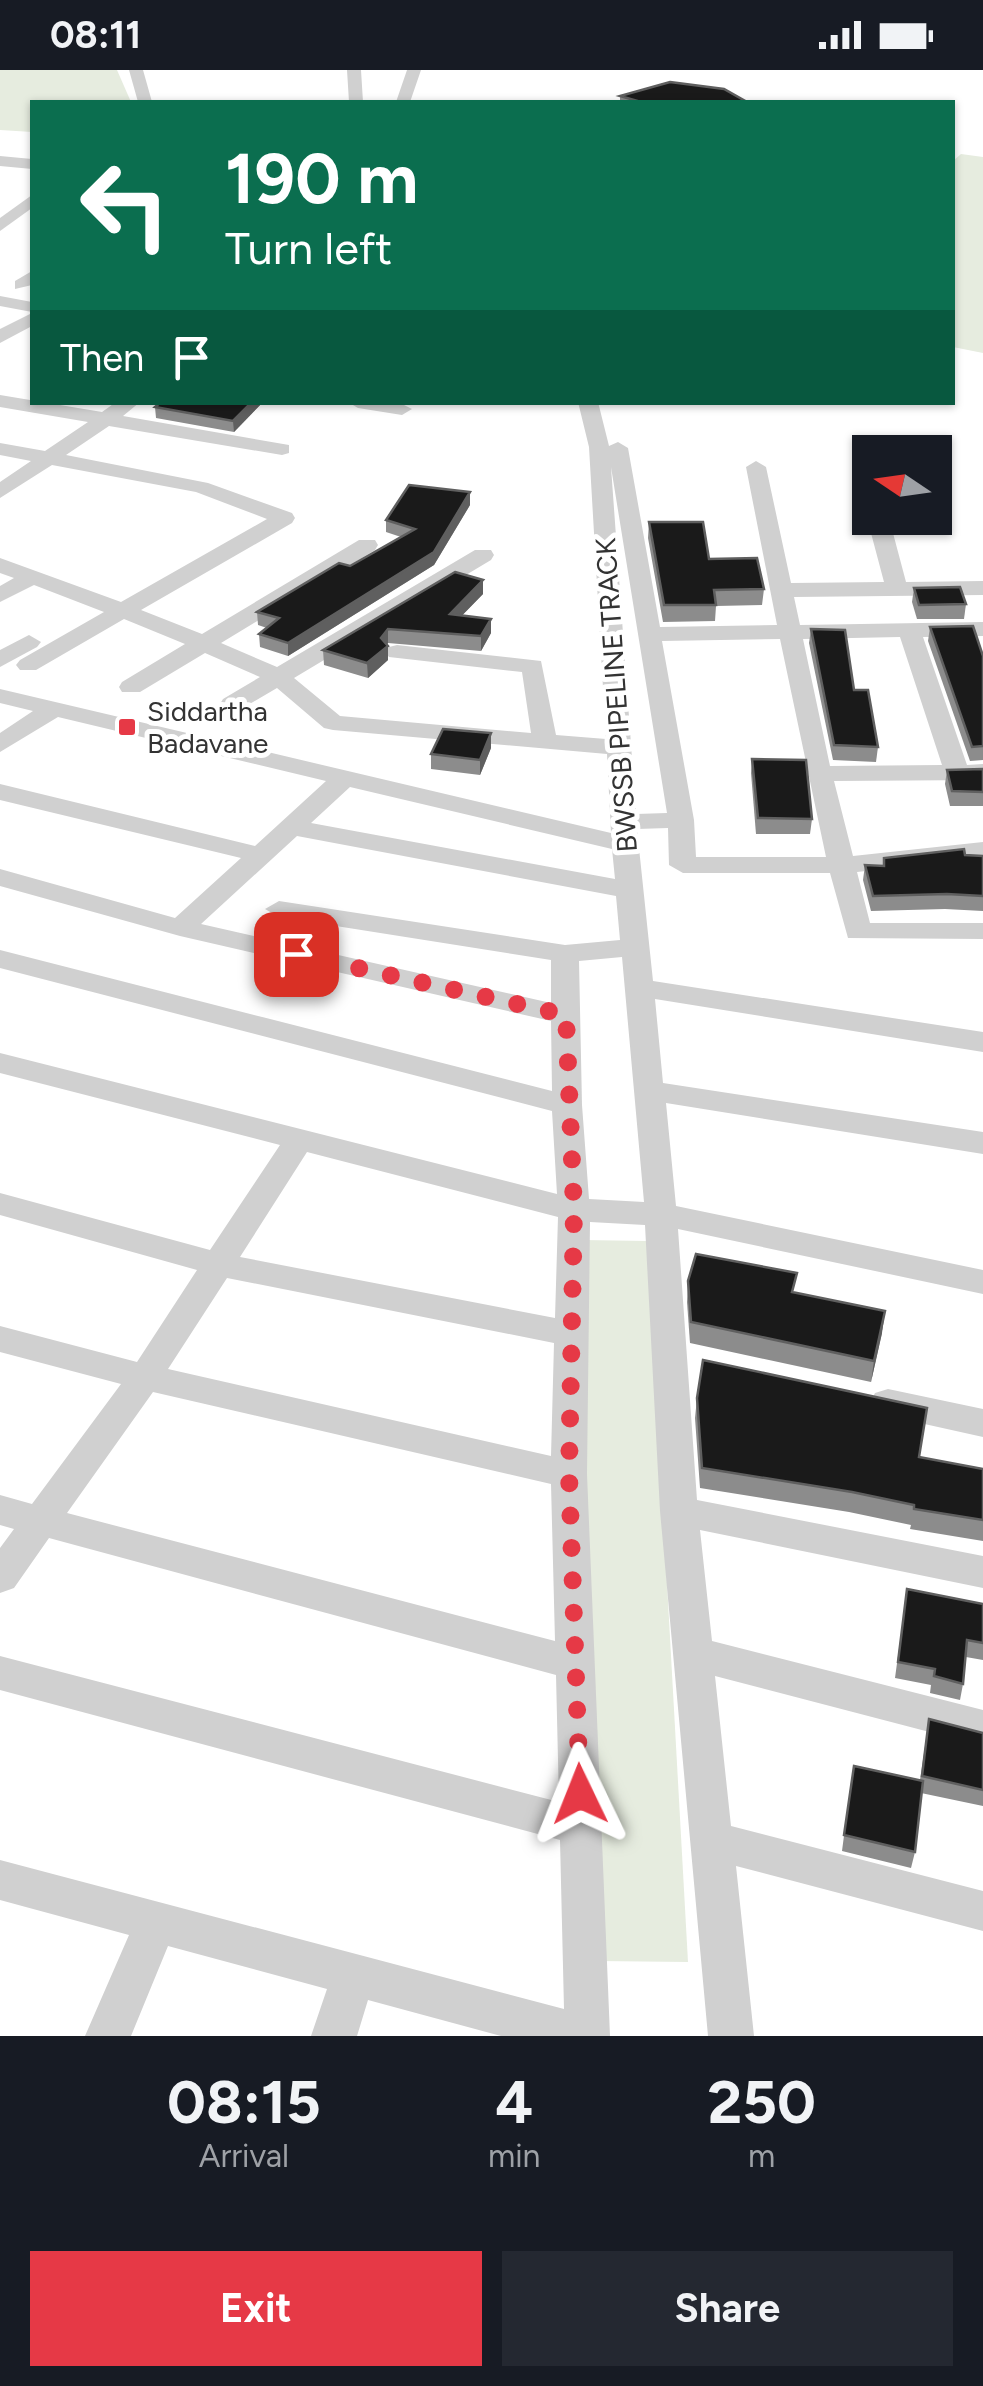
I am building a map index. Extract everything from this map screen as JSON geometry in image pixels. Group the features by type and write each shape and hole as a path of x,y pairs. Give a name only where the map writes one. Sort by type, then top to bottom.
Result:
{"street":[{"path":"136,70 144,100"},
{"path":"354,70 356,100"},
{"path":"404,100 414,80 414,70"},
{"path":"0,160 30,164"},
{"path":"0,226 17,208"},
{"path":"0,302 30,307"},
{"path":"0,337 30,320"},
{"path":"0,401 282,449"},
{"path":"0,492 127,405"},
{"path":"380,405 402,408"},
{"name":"BWSSB PIPELINE TRACK","path":"589,405 602,488 624,833 661,1214 679,1511 731,2036"},
{"path":"618,448 681,820 684,865 842,865 983,850"},
{"path":"0,449 201,487 284,518 119,610 28,654 0,660"},
{"path":"756,467 819,774 858,932 983,931"},
{"path":"883,535 897,589"},
{"path":"131,688 366,545"},
{"path":"232,704 483,555"},
{"path":"0,565 276,676 333,723 619,748"},
{"path":"0,596 32,577"},
{"path":"781,590 983,588"},
{"path":"648,634 983,629"},
{"path":"819,774 970,772 909,630"},
{"path":"397,652 533,666 545,744"},
{"path":"0,696 346,777 624,833 681,820"},
{"path":"0,744 52,710"},
{"path":"180,928 346,777"},
{"path":"0,792 260,856"},
{"path":"291,827 629,890"},
{"path":"0,878 180,928 566,1015"},
{"path":"279,909 565,954 635,947"},
{"path":"0,1880 585,2036 569,1474 574,1210 565,954"},
{"path":"0,960 568,1105"},
{"path":"640,988 983,1042"},
{"path":"3,1068 574,1210 661,1214 983,1282"},
{"path":"647,1090 983,1142"},
{"path":"0,1578 145,1377 299,1140"},
{"path":"0,1204 221,1265 571,1334"},
{"path":"0,1339 145,1377 569,1474"},
{"path":"670,1357 709,1366"},
{"path":"846,1394 983,1423"},
{"path":"0,1510 576,1663"},
{"path":"679,1511 983,1572"},
{"path":"692,1653 983,1728"},
{"path":"0,1673 581,1828"},
{"path":"710,1840 983,1911"},
{"path":"108,2036 156,1923"},
{"path":"334,2036 353,1976"}],"shaded area":[{"path":"0,70 117,70 130,100 30,100 30,132 0,130"},
{"path":"961,154 983,157 983,353 955,347 955,159"},
{"path":"581,1240 648,1241 688,1962 597,1961"}],"building":[{"path":"670,82 724,89 743,100 634,100 620,96"},
{"path":"157,405 249,405 233,421 155,407"},
{"path":"409,485 470,492 434,552 288,643 259,634 279,618 257,612 339,563 350,566 415,529 386,520"},
{"path":"649,522 703,522 709,559 757,558 764,589 714,590 716,605 664,605"},
{"path":"455,572 483,580 450,614 491,619 481,636 388,629 381,638 388,646 367,663 323,650"},
{"path":"960,587 966,604 919,605 914,588"},
{"path":"973,626 983,656 983,746 972,747 930,627"},
{"path":"811,629 845,630 854,690 868,690 878,747 834,745"},
{"path":"443,729 491,733 480,760 431,754"},
{"path":"752,759 806,760 812,819 758,818"},
{"path":"983,769 983,792 952,791 947,770"},
{"path":"964,849 965,855 983,856 983,896 873,896 865,865 884,866 884,858"},
{"path":"696,1254 797,1273 792,1292 885,1311 874,1361 691,1322 688,1281"},
{"path":"703,1360 927,1408 919,1457 983,1469 983,1520 914,1509 914,1505 852,1492 702,1468 697,1398"},
{"path":"907,1589 983,1604 983,1643 967,1640 963,1684 934,1676 935,1669 898,1662"},
{"path":"929,1719 983,1733 983,1790 922,1776"},
{"path":"854,1766 923,1781 915,1852 844,1835"}],"place":[{"name":"Siddartha Badavane","path":"127,727"}],"route":[{"path":"296,954 566,1015 574,1210 569,1474 580,1794"}]}
